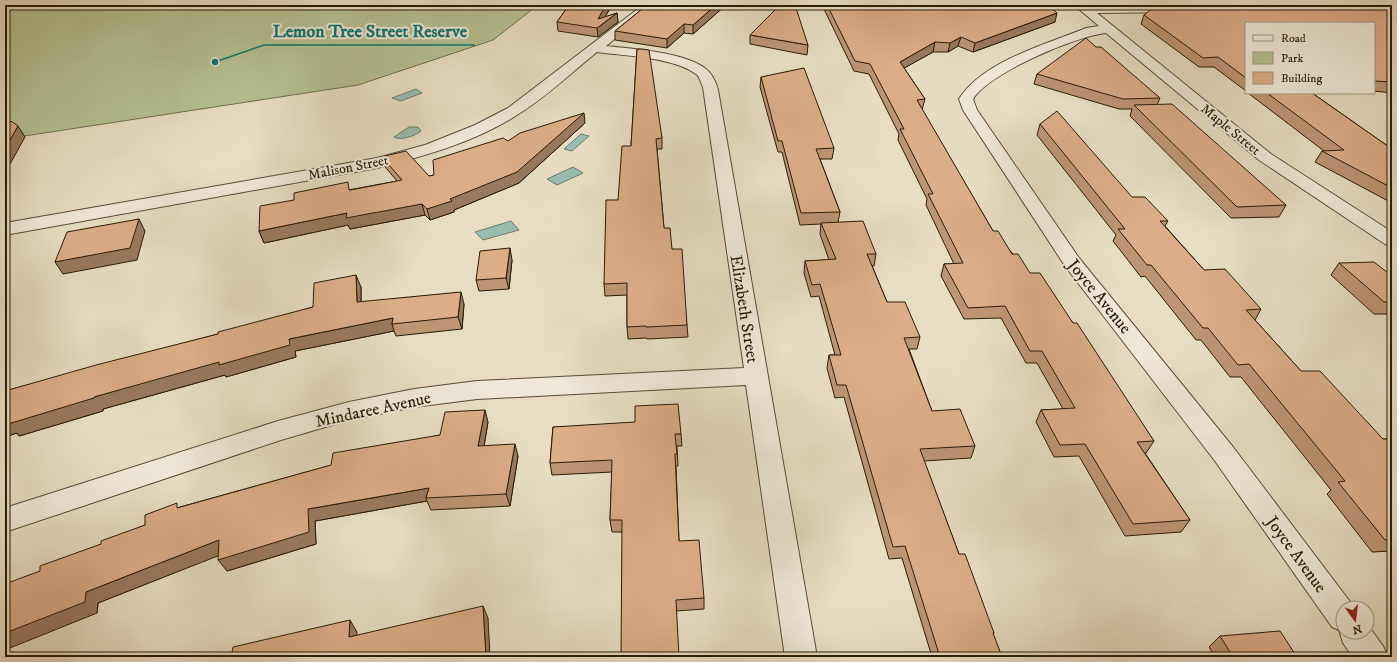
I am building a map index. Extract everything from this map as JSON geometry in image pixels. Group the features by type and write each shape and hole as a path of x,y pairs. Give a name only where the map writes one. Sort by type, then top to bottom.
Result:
{"street":[{"name":"Malison Street","path":"5,229 377,163 421,152 461,138 513,111 650,5"},
{"path":"1084,8 1195,8"},
{"name":"Maple Street","path":"1084,8 1265,157 1392,240"},
{"name":"Joyce Avenue","path":"1109,29 1083,33 996,72 971,91 966,99 970,110 1072,262 1224,454 1335,606"},
{"name":"Elizabeth Street","path":"594,48 674,61 689,65 701,72 708,81 711,90 755,376 801,657"},
{"name":"Mindaree Avenue","path":"5,520 278,431 349,411 407,399 477,390 755,376"},
{"path":"1360,640 1372,657"}],"green space":[{"path":"5,5 538,5 493,40 358,85 5,139"}],"shaded area":[{"path":"416,89 422,93 401,101 392,98"},
{"path":"409,127 418,127 421,131 408,137 394,137"},
{"path":"581,134 589,136 572,151 564,149"},
{"path":"573,167 583,173 557,185 547,179"},
{"path":"511,221 519,230 483,240 475,232"}],"building":[{"path":"569,5 606,5 598,19 617,13 597,28 557,22"},
{"path":"647,5 716,5 693,25 684,24 667,39 615,31"},
{"path":"780,5 795,5 808,45 750,35"},
{"path":"827,5 1048,5 1057,13 975,43 961,37 950,43 935,42 900,62 925,99 917,100 993,231 998,231 1012,254 1018,254 1030,273 1040,273 1073,323 1077,323 1154,441 1137,442 1190,520 1133,524 1085,444 1060,445 1041,410 1075,408 1042,351 1030,351 1005,306 968,308 944,264 963,263 928,194 933,194 900,129 904,129 870,64 855,61"},
{"path":"1156,5 1391,5 1392,82 1375,81 1375,22 1245,22 1245,77 1218,57 1203,58 1144,15"},
{"path":"1086,38 1096,47 1101,47 1160,98 1123,99 1037,74"},
{"path":"637,49 649,50 662,138 656,139 664,228 670,228 672,249 682,249 687,325 627,327 627,283 604,284 606,200 618,200 622,146 631,146"},
{"path":"804,68 834,148 816,149 840,212 801,213 782,141 778,141 761,77"},
{"path":"1268,94 1313,94 1392,149 1392,188 1322,151 1344,150"},
{"path":"1172,104 1286,205 1237,207 1134,105"},
{"path":"1057,111 1132,197 1145,197 1168,221 1160,221 1204,270 1225,269 1261,309 1246,310 1301,371 1320,371 1383,439 1392,439 1392,540 1385,540 1338,482 1345,481 1249,364 1238,365 1208,328 1203,328 1151,265 1147,265 1118,229 1125,229 1040,124"},
{"path":"584,113 517,172 450,199 452,201 427,209 422,204 346,218 347,213 259,231 260,206 294,200 294,193 348,182 349,190 351,190 402,180 383,158 385,156 406,151 429,176 434,175 433,160 503,138 508,141 520,133"},
{"path":"11,121 18,126 5,149 5,128"},
{"path":"139,219 130,248 55,262 67,232"},
{"path":"863,221 876,254 867,254 887,302 905,302 920,337 904,338 932,411 960,409 975,446 920,449 959,554 965,554 1002,657 940,657 905,546 893,547 846,385 837,385 829,355 841,355 820,284 812,285 805,261 836,259 821,223"},
{"path":"510,248 506,278 476,280 480,251"},
{"path":"1374,262 1392,276 1392,302 1384,302 1339,263"},
{"path":"356,275 357,302 461,292 458,317 392,324 393,318 289,339 290,345 219,365 219,362 94,397 8,424 9,420 5,421 5,391 313,307 314,283"},
{"path":"678,404 681,434 675,434 677,454 675,454 679,541 699,540 704,598 676,600 679,657 621,657 622,520 610,520 612,460 550,463 553,427 635,422 635,406"},
{"path":"485,410 478,446 515,444 506,494 426,498 429,488 308,509 309,532 218,560 219,540 86,592 85,602 5,633 5,584 40,571 40,566 101,544 101,541 145,525 145,515 177,503 177,508 331,465 333,453 440,435 445,412"},
{"path":"483,606 486,657 231,657 233,647 350,620 349,637"},
{"path":"1280,631 1297,657 1233,657 1220,636"}],"waterway":[{"path":"5,10 45,5"}],"place":[{"name":"Lemon Tree Street Reserve","path":"215,62"}]}
